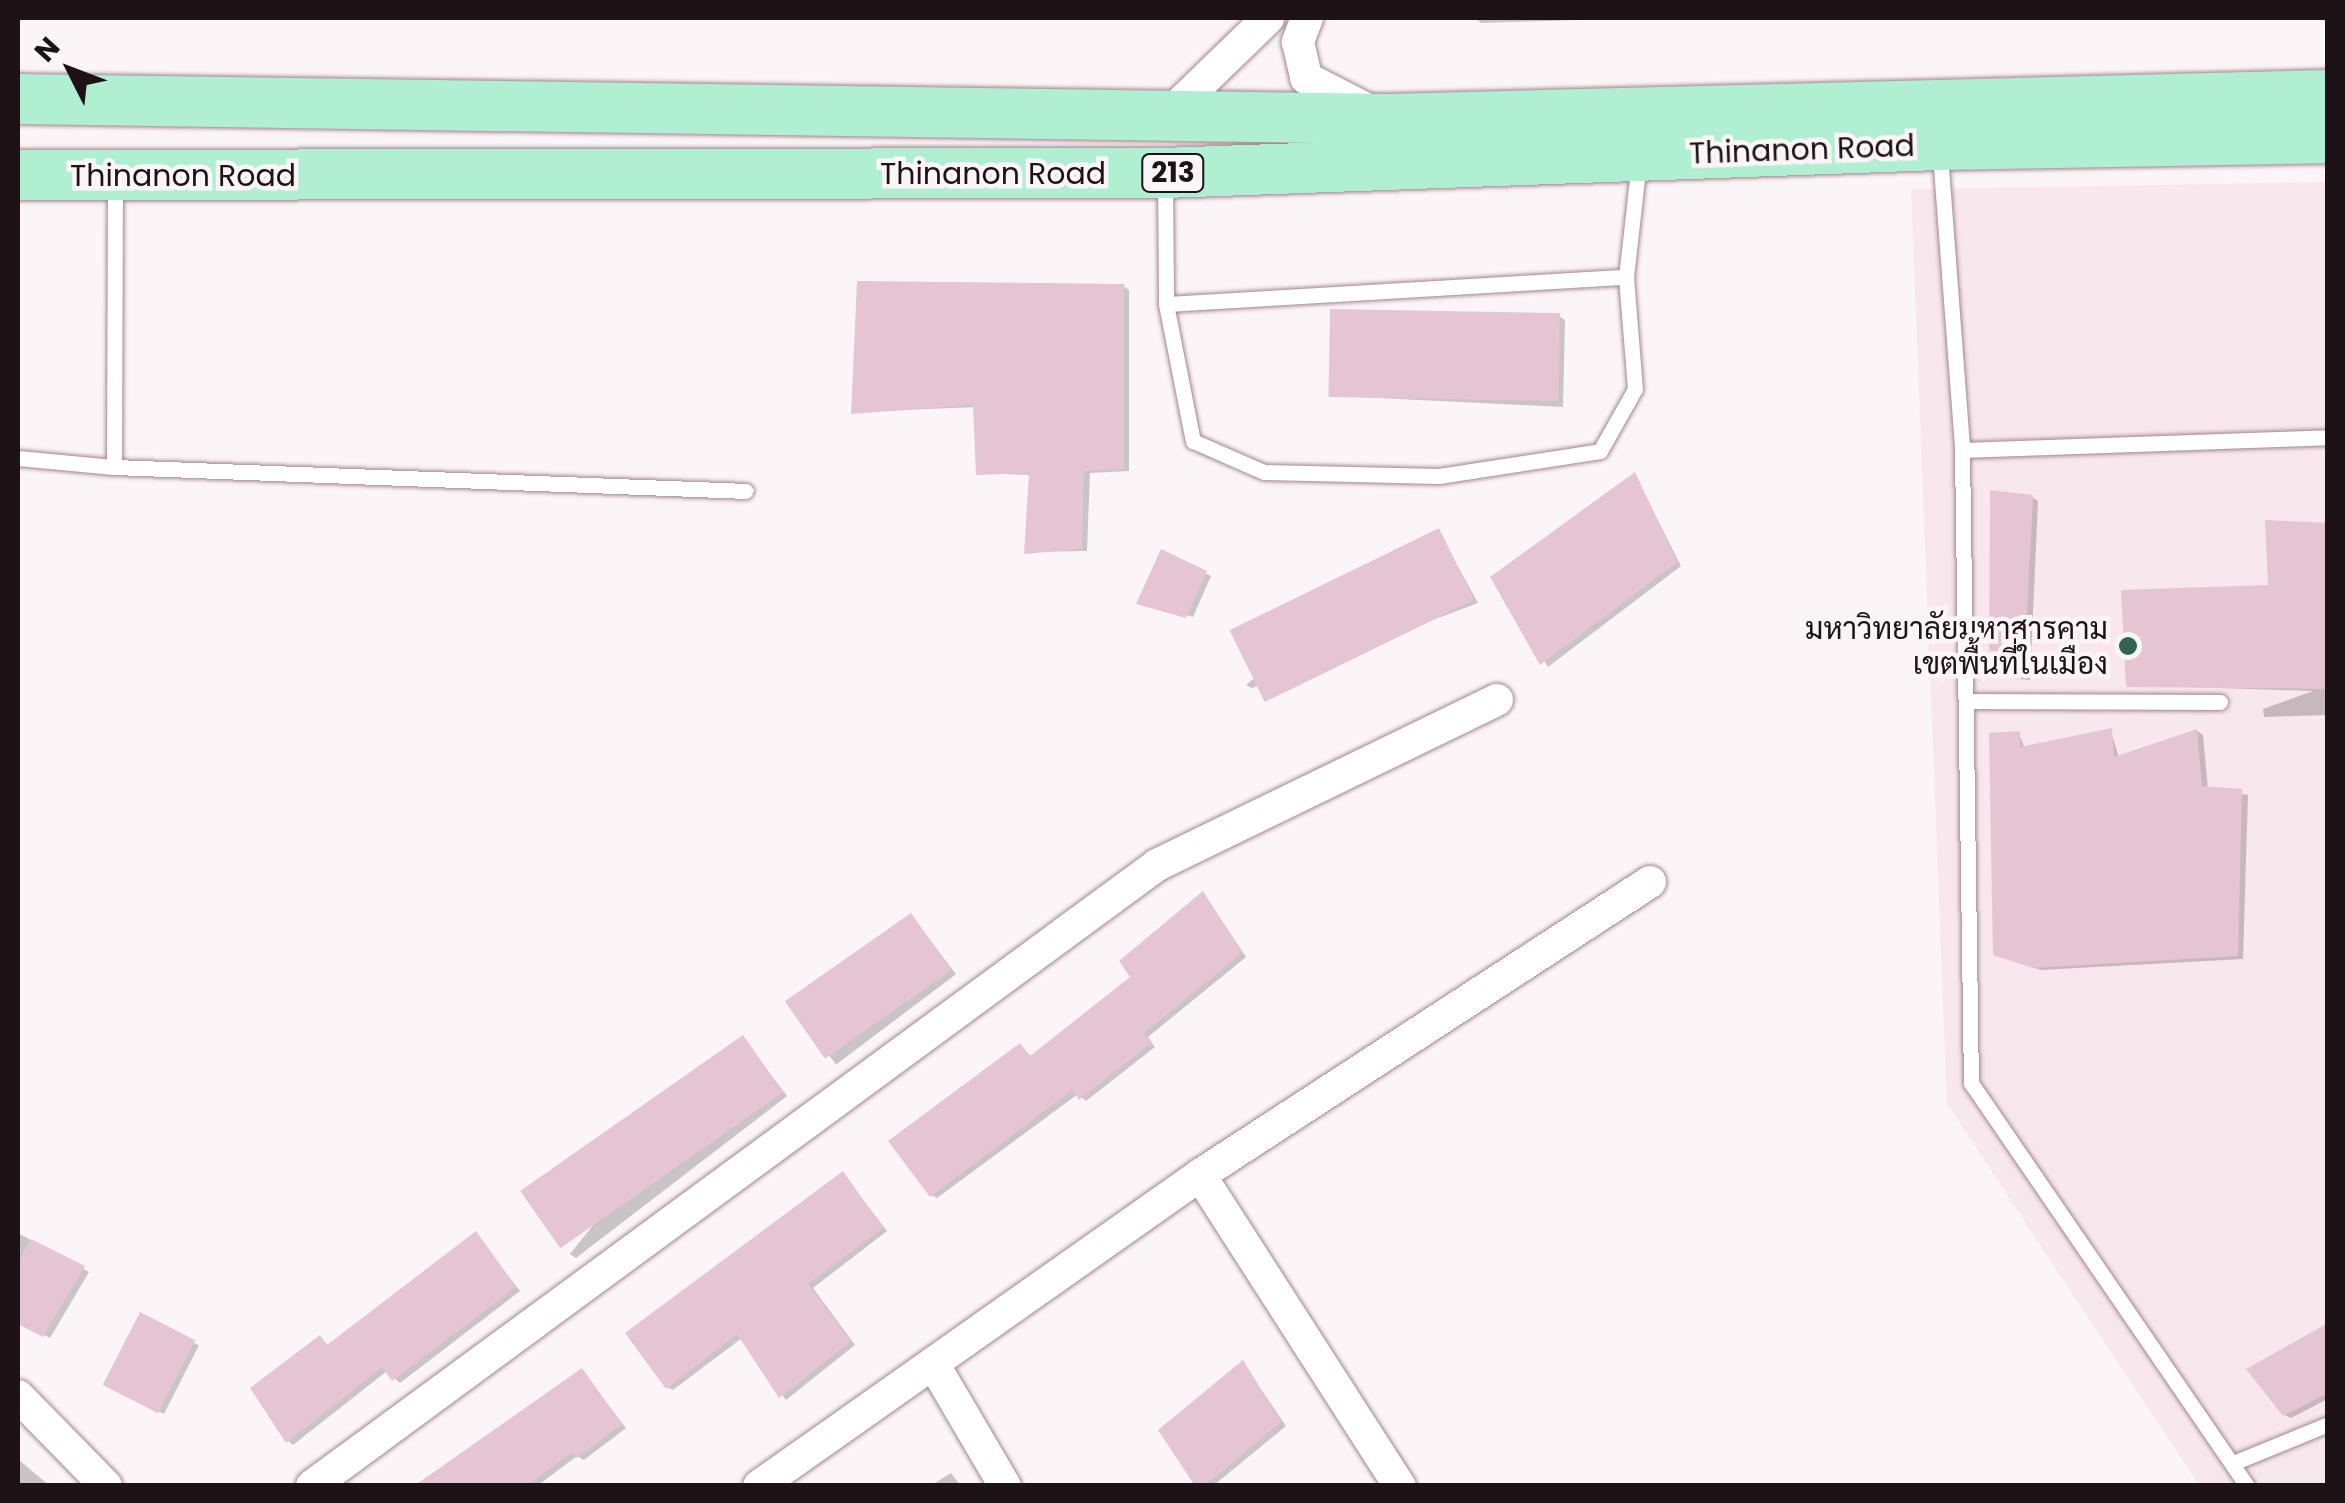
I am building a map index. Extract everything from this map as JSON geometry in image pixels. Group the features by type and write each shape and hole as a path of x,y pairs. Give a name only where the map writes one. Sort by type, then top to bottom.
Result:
{"main road":[{"name":"Thinanon Road","path":"18,99 1388,119 2328,95"},
{"name":"Thinanon Road","path":"18,175 1164,173 1940,145 2328,138"}],"street":[{"path":"1166,117 1268,18"},
{"path":"1307,18 1298,42 1306,78 1388,119"},
{"path":"312,1486 1157,865 1498,700"},
{"path":"759,1486 1200,1175 1650,882"},
{"path":"1200,1175 1400,1486"},
{"path":"934,1365 1006,1486"},
{"path":"18,1396 106,1486"}],"lane":[{"path":"1940,145 1962,450 1971,1083 2247,1486"},
{"path":"1164,173 1166,304 1192,441 1264,472 1439,476 1600,451 1635,389 1626,277 1640,156"},
{"path":"114,467 116,176"},
{"path":"1166,304 1626,277"},
{"path":"1962,450 2328,437"},
{"path":"18,458 114,467 746,491"},
{"path":"1966,701 2220,702"},
{"path":"2232,1463 2328,1424"}],"shaded area":[{"name":"มหาวิทยาลัยมหาสารคาม เขตพื้นที่ในเมือง","path":"2327,182 2327,1485 2199,1485 1947,1104 1911,189"}],"building":[{"path":"857,281 1124,284 1124,469 1084,471 1082,549 1024,554 1029,473 976,475 973,405 851,414"},
{"path":"1330,309 1560,313 1558,401 1328,397"},
{"path":"1635,472 1677,562 1540,665 1490,577"},
{"path":"1990,490 2033,495 2024,678 1989,675"},
{"path":"2265,520 2328,523 2328,689 2126,687 2121,590 2268,585"},
{"path":"1439,528 1474,600 1265,702 1230,630"},
{"path":"1161,549 1207,571 1186,618 1136,604"},
{"path":"2112,728 2114,757 2197,729 2202,786 2242,789 2238,956 2033,968 1993,955 1989,733 2020,731 2020,747"},
{"path":"1203,891 1242,953 1144,1033 1151,1043 1079,1100 1072,1090 930,1197 888,1141 1020,1043 1030,1056 1130,977 1119,961"},
{"path":"911,913 951,970 825,1059 785,1001"},
{"path":"743,1035 783,1092 560,1248 520,1191"},
{"path":"843,1171 883,1228 808,1284 851,1341 779,1398 737,1334 666,1389 625,1333"},
{"path":"476,1231 516,1287 392,1381 382,1367 286,1443 250,1388 320,1335 327,1345"},
{"path":"31,1239 85,1266 43,1337 18,1324 18,1262"},
{"path":"140,1312 195,1340 158,1413 103,1385"},
{"path":"2328,1323 2328,1393 2283,1416 2246,1369"},
{"path":"1243,1360 1281,1422 1204,1486 1195,1486 1158,1430"},
{"path":"582,1368 622,1424 576,1458 572,1452 527,1486 414,1486"}],"place":[{"name":"มหาวิทยาลัยมหาสารคาม เขตพื้นที่ในเมือง","path":"2128,646"}]}
